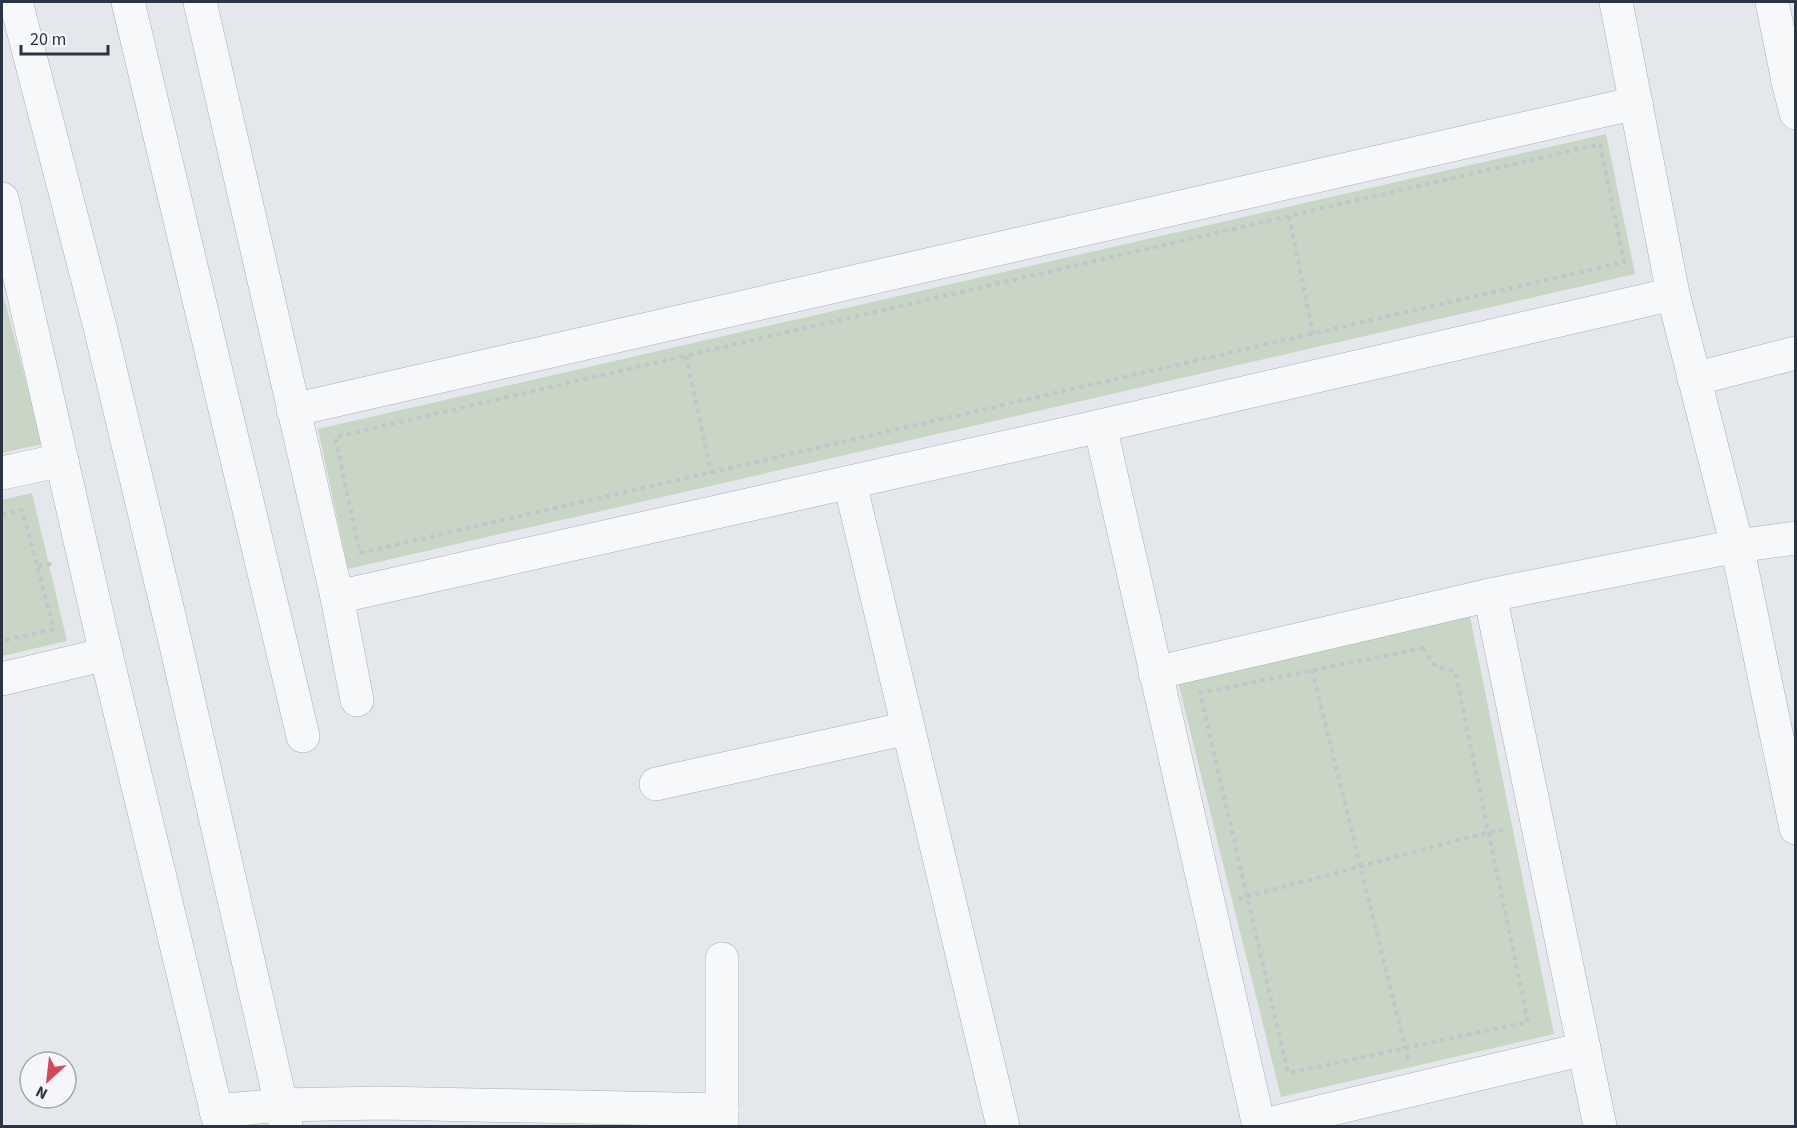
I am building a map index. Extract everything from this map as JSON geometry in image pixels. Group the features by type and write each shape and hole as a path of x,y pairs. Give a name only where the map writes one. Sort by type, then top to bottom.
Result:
{"street":[{"path":"16,2 102,339 175,642 283,1116"},
{"path":"128,2 303,736"},
{"path":"200,2 337,597 357,700"},
{"path":"1616,2 1673,294 1737,546 1796,828"},
{"path":"1772,2 1792,80 1796,113"},
{"path":"293,410 1636,103"},
{"path":"2,200 106,654 218,1119 384,1115 722,1118 722,959"},
{"path":"337,597 850,483 1673,294"},
{"path":"1694,378 1796,353"},
{"path":"1100,426 1260,1126 1584,1048"},
{"path":"2,473 62,460"},
{"path":"850,483 1003,1126"},
{"path":"1155,674 1490,595 1737,546 1796,538"},
{"path":"1490,595 1600,1126"},
{"path":"2,679 106,654"},
{"path":"656,784 908,728"}],"path":[{"path":"1600,144 1624,262 360,553 335,436 1289,216 1600,144"},
{"path":"1289,216 1313,334"},
{"path":"686,356 711,472"},
{"path":"2,514 22,510 54,629 2,641"},
{"path":"1304,639 1415,1089"},
{"path":"1423,648 1437,667 1455,671 1489,832 1528,1022 1287,1073 1200,693 1423,648"},
{"path":"1247,896 1489,832"}],"green space":[{"path":"1606,134 1635,274 348,569 318,429"},
{"path":"2,290 42,444 2,453"},
{"path":"32,493 67,641 2,656 2,500"},
{"path":"1470,617 1554,1034 1281,1097 1178,682"}]}
